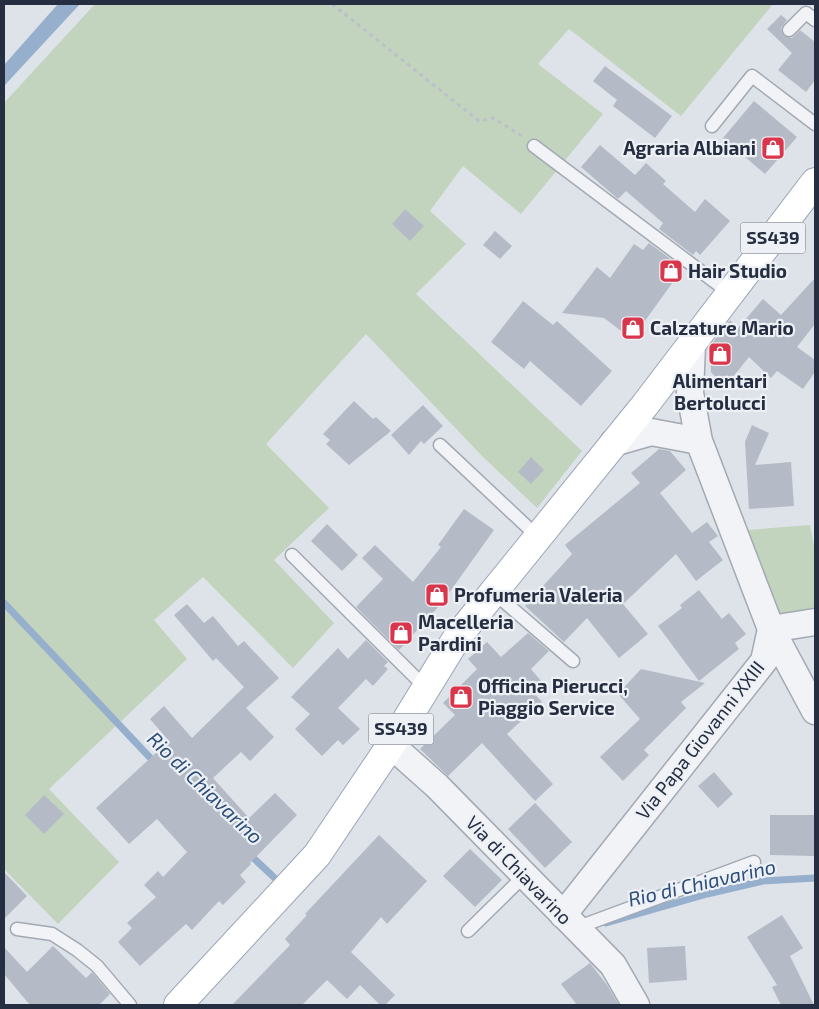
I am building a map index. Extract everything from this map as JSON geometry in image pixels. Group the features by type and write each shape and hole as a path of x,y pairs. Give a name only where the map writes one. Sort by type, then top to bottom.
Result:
{"main road":[{"name":"SS439","path":"178,1005 317,855 391,745 458,636 645,405 815,182"}],"street":[{"path":"692,345 690,393 699,441"},
{"path":"663,382 685,406 771,629 815,711"},
{"path":"645,405 665,425 699,441"},
{"path":"613,443 651,432 699,441"},
{"path":"771,629 815,622"},
{"name":"Via Papa Giovanni XXIII","path":"570,922 764,661 771,629"},
{"name":"Via di Chiavarino","path":"391,745 437,786 613,965 636,1005"}],"lane":[{"path":"789,30 806,13 815,20"},
{"path":"712,126 752,76 815,124"},
{"path":"534,146 731,294"},
{"path":"440,445 538,537"},
{"path":"292,555 426,688"},
{"path":"493,592 573,662"},
{"path":"570,922 754,862"},
{"path":"468,932 524,876"},
{"path":"17,929 52,934 77,950 97,966 130,1005"}],"path":[{"path":"332,4 479,121 493,118 510,126 534,146"}],"green space":[{"path":"95,4 773,4 681,116 569,29 538,64 603,114 521,214 463,166 430,211 466,244 416,294 582,451 537,508 482,456 366,334 266,444 329,508 274,560 334,623 293,668 203,577 154,620 187,659 49,789 119,862 58,924 4,869 4,103"},
{"path":"810,525 815,552 815,610 779,618 747,530"}],"water":[{"path":"58,4 80,4 4,86 4,65"}],"building":[{"path":"781,15 787,20 781,28 784,36 792,38 800,30 815,42 815,80 806,92 778,70 792,53 767,29"},
{"path":"605,66 672,116 655,138 613,106 617,100 593,81"},
{"path":"754,101 797,137 765,174 723,138"},
{"path":"600,145 635,175 646,163 666,181 663,184 695,212 705,199 730,221 700,255 696,251 693,255 659,229 663,223 626,191 618,199 581,167"},
{"path":"405,209 424,226 410,241 392,224"},
{"path":"495,231 512,246 500,259 483,245"},
{"path":"649,243 683,268 632,339 604,318 562,313 597,267 610,278 634,244 643,250"},
{"path":"815,278 815,324 797,347 815,360 815,372 803,389 777,371 771,378 749,357 725,387 711,372 710,346 730,320 738,328 763,299 781,315"},
{"path":"523,301 553,325 557,321 612,371 581,406 530,361 524,369 491,342"},
{"path":"354,401 373,419 376,417 391,431 349,465 326,444 330,440 323,434"},
{"path":"423,405 443,426 424,444 421,441 409,455 391,435"},
{"path":"752,425 769,433 755,465 791,462 794,506 749,509 745,442"},
{"path":"659,449 670,451 686,470 660,493 692,533 707,522 718,536 709,542 723,560 696,581 676,554 623,604 648,634 619,658 587,618 564,642 525,606 572,554 565,545 640,483 631,473"},
{"path":"531,457 544,470 531,484 518,472"},
{"path":"464,509 494,530 441,604 399,650 356,607 383,579 362,558 375,545 413,582 441,547 438,545"},
{"path":"327,524 358,555 342,571 311,541"},
{"path":"699,590 722,619 729,613 746,634 735,643 739,649 699,681 658,626 682,608 680,605"},
{"path":"187,604 204,623 213,616 238,646 244,641 279,678 246,708 274,737 250,761 241,752 213,778 249,818 275,793 297,815 240,875 246,882 223,905 219,901 192,930 186,924 140,966 118,942 132,928 127,923 156,897 144,885 158,871 163,877 187,852 157,819 129,844 96,808 169,741 150,719 164,706 192,738 244,687 216,658 213,661 174,615"},
{"path":"528,633 549,651 531,669 541,681 531,690 542,702 507,734 553,784 535,801 482,743 448,776 420,749 455,715 443,703 477,669 468,659 487,642 501,657"},
{"path":"366,640 388,662 384,666 388,669 373,686 366,679 338,708 360,729 343,745 338,740 322,756 295,729 310,714 291,697 338,648 348,659"},
{"path":"641,669 705,683 681,702 686,708 644,750 649,755 623,781 600,757 640,719 618,694"},
{"path":"714,772 733,794 718,808 698,786"},
{"path":"44,795 64,814 44,834 25,815"},
{"path":"535,803 572,842 545,868 508,829"},
{"path":"770,815 815,815 814,856 770,855"},
{"path":"379,835 427,881 387,924 381,917 351,952 395,995 385,1005 380,1005 360,985 347,999 327,980 302,1005 232,1005 290,945 285,939 307,915 305,914"},
{"path":"470,849 502,880 475,907 443,876"},
{"path":"4,872 27,896 4,919"},
{"path":"782,915 803,948 790,956 814,1005 781,1005 772,987 777,985 747,937"},
{"path":"53,946 86,978 92,972 110,994 99,1005 30,1005 4,974 4,947 27,972"},
{"path":"685,946 687,980 649,983 647,948"},
{"path":"590,963 619,1005 577,1005 561,984"}],"waterway":[{"name":"Rio di Chiavarino","path":"4,603 156,764"},
{"name":"Rio di Chiavarino","path":"248,853 279,882 275,886"},
{"name":"Rio di Chiavarino","path":"606,923 707,894 763,881 815,878"}],"place":[{"name":"Agraria Albiani","path":"773,148"},
{"name":"Hair Studio","path":"671,271"},
{"name":"Calzature Mario","path":"633,328"},
{"name":"Alimentari Bertolucci","path":"720,354"},
{"name":"Profumeria Valeria","path":"437,595"},
{"name":"Macelleria Pardini","path":"401,633"},
{"name":"Officina Pierucci, Piaggio Service","path":"461,697"}]}
